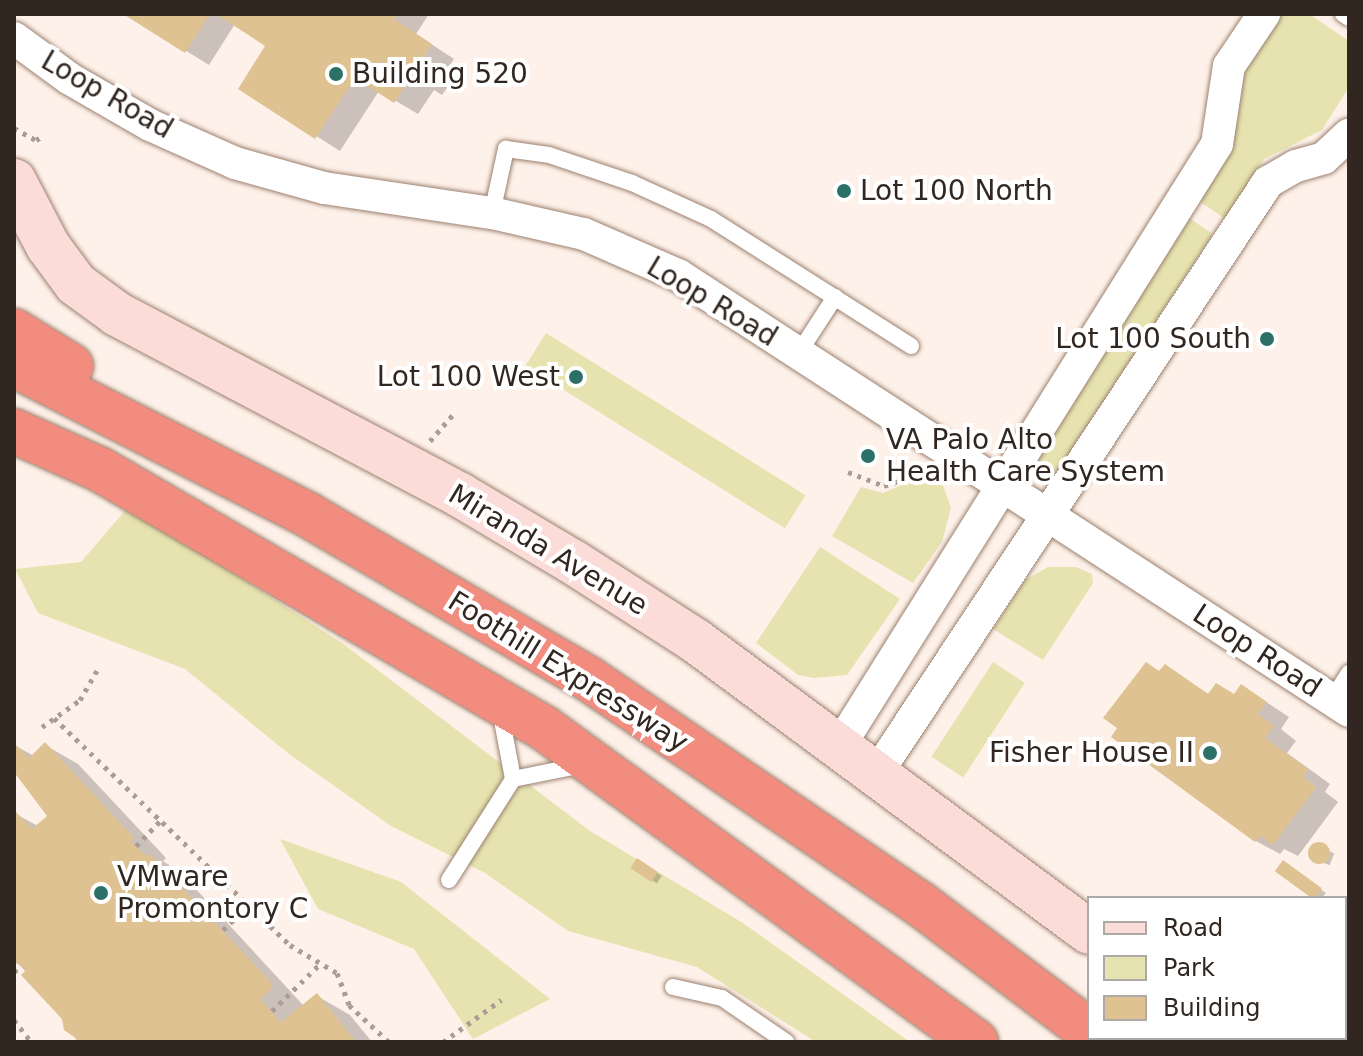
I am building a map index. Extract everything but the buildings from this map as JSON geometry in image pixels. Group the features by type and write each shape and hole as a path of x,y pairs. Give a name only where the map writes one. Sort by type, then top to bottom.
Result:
{"highway":[{"path":"14,331 310,516"},
{"name":"Foothill Expressway","path":"14,365 310,516 589,679 919,903 1087,1029"},
{"path":"14,431 101,470 498,701 593,763 976,1042"}],"street":[{"path":"840,745 1217,144 1229,66 1264,14"},
{"name":"Loop Road","path":"14,38 70,79 150,125 235,163 324,188 492,213 584,234 678,275 1340,705"},
{"path":"877,773 1268,182 1296,166 1324,158 1349,135"},
{"name":"Miranda Avenue","path":"14,181 48,246 76,284 117,314 460,495 573,562 696,641 1087,930"}],"lane":[{"path":"1343,14 1349,18"},
{"path":"492,213 506,149 549,155 643,188 711,219 911,346"},
{"path":"798,354 835,297"},
{"path":"1340,705 1349,673"},
{"path":"449,880 513,779 498,701"},
{"path":"513,779 593,763"},
{"path":"673,987 722,998 786,1042"}],"path":[{"path":"14,128 36,140 43,136"},
{"path":"429,442 454,413"},
{"path":"848,472 884,486 921,472 941,474"},
{"path":"42,727 80,700 97,671"},
{"path":"54,718 290,945 337,973 349,1005 389,1042"},
{"path":"136,846 160,821"},
{"path":"223,930 249,905"},
{"path":"272,1011 321,963"},
{"path":"14,972 21,966"},
{"path":"443,1042 501,1000"},
{"path":"14,1020 31,1042"}],"green space":[{"path":"1309,14 1349,41 1349,87 1322,130 1264,159 1227,220 1199,201 1238,77 1278,16"},
{"path":"1186,216 1213,234 1054,479 1032,465"},
{"path":"546,333 806,495 785,528 525,366"},
{"path":"926,475 943,485 951,508 942,542 913,583 832,536 861,487 883,493"},
{"path":"129,506 342,643 590,831 743,923 910,1042 816,1042 697,967 568,931 485,873 391,826 289,754 185,669 38,613 15,569 81,562"},
{"path":"820,547 900,599 847,675 814,678 798,675 756,643"},
{"path":"1048,567 1076,567 1092,574 1093,583 1043,660 993,629 1025,580"},
{"path":"993,662 1025,683 963,777 931,757"},
{"path":"280,839 401,882 550,999 473,1039 414,949 318,909"}],"place":[{"name":"Building 520","path":"336,74"},
{"name":"Lot 100 North","path":"844,191"},
{"name":"Lot 100 South","path":"1267,339"},
{"name":"Lot 100 West","path":"576,377"},
{"name":"VA Palo Alto Health Care System","path":"868,456"},
{"name":"Fisher House II","path":"1210,753"},
{"name":"VMware Promontory C","path":"101,893"}]}
